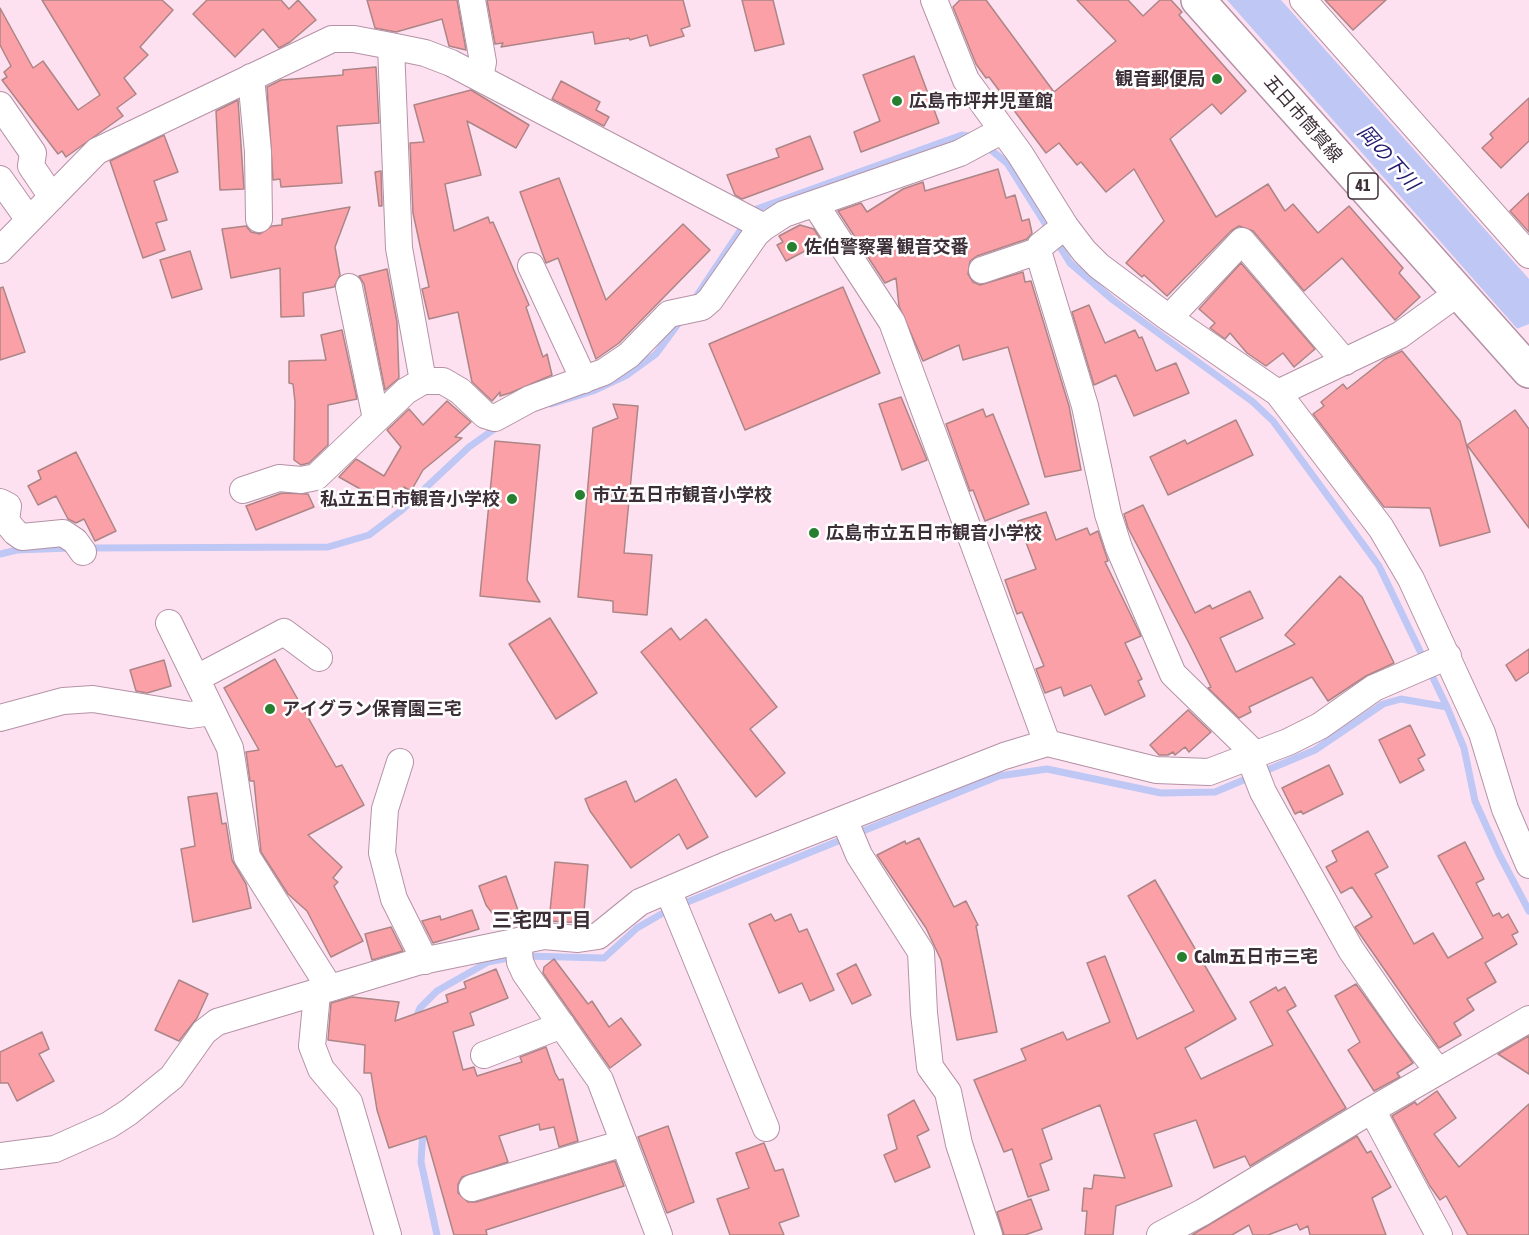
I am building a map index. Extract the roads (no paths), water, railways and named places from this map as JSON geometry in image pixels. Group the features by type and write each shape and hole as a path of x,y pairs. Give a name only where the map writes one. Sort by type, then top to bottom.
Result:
{"main road":[{"name":"五日市筒賀線","path":"1198,0 1458,293 1526,359"}],"street":[{"path":"472,0 483,62 480,78"},
{"path":"934,0 990,138 1020,154 1064,227 1099,266 1169,318 1278,393 1381,528 1411,579 1444,658 1482,734 1505,809 1529,865"},
{"path":"1303,0 1529,255"},
{"path":"0,250 97,150 332,39 354,39 425,53 480,78 753,222 815,204 990,138"},
{"path":"391,46 399,248 423,381"},
{"path":"251,77 258,152 259,219"},
{"path":"0,105 33,153 31,166 52,197"},
{"path":"29,220 2,182 31,166"},
{"path":"815,204 892,322 1047,743"},
{"path":"243,490 279,478 301,480 316,477 406,391 423,381 443,381 460,391 485,416 495,418 536,397 604,372 629,355 669,314 702,307 711,300 756,234 753,222"},
{"path":"982,270 1039,248 1064,227"},
{"path":"1169,318 1242,241 1345,362"},
{"path":"1039,248 1085,406 1108,514 1119,548 1173,674 1255,766 1351,950 1438,1071"},
{"path":"531,266 584,380"},
{"path":"349,287 376,419"},
{"path":"1278,393 1400,335 1458,293"},
{"path":"0,502 8,506 7,536 22,537 63,533 79,547"},
{"path":"169,622 230,748 247,857 323,990 312,1046 321,1069 349,1102 388,1235"},
{"path":"197,678 284,632 319,658"},
{"path":"0,1156 55,1149 109,1125 172,1077 210,1025 425,961 519,951 544,936 578,939 598,936 640,902 672,902 849,831 1004,756 1047,743 1098,757 1180,773 1255,766 1320,726 1374,688 1444,658"},
{"path":"0,718 63,701 93,699 190,715 212,712"},
{"path":"400,762 385,809 382,853 394,899 425,961"},
{"path":"849,831 921,952 930,1067 948,1092 959,1144 989,1235"},
{"path":"672,902 766,1128"},
{"path":"519,951 562,1025 600,1080 659,1235"},
{"path":"1160,1235 1203,1212 1529,1019"},
{"path":"484,1055 562,1025"},
{"path":"1372,1110 1439,1235"},
{"path":"472,1188 624,1143"}],"water":[{"name":"岡の下川","path":"1227,0 1281,0 1529,279 1529,342"}],"waterway":[{"path":"694,300 754,210 962,135 975,137"},
{"path":"986,146 1007,163 1070,263 1113,300 1253,402 1273,421 1379,566 1447,707 1464,748 1475,801 1499,854 1529,911"},
{"path":"551,404 593,391 627,375 656,354 681,320"},
{"path":"88,548 328,547 369,535 402,510 469,447 500,425"},
{"path":"0,554 17,550 71,548"},
{"path":"680,905 999,776 1047,769 1161,793 1215,792 1315,750 1383,704 1401,699 1447,707"},
{"path":"524,956 604,958 637,928 670,909"},
{"path":"415,1020 420,1008 437,991 488,962 513,957"},
{"path":"423,1130 421,1162 437,1235"}],"place":[{"name":"観音郵便局","path":"1217,79"},
{"name":"広島市坪井児童館","path":"897,101"},
{"name":"佐伯警察署 観音交番","path":"792,247"},
{"name":"市立五日市観音小学校","path":"580,495"},
{"name":"私立五日市観音小学校","path":"512,499"},
{"name":"広島市立五日市観音小学校","path":"814,533"},
{"name":"アイグラン保育園三宅","path":"270,709"},
{"name":"Calm五日市三宅","path":"1182,957"}],"district":[{"name":"三宅四丁目","path":"542,921"}]}
